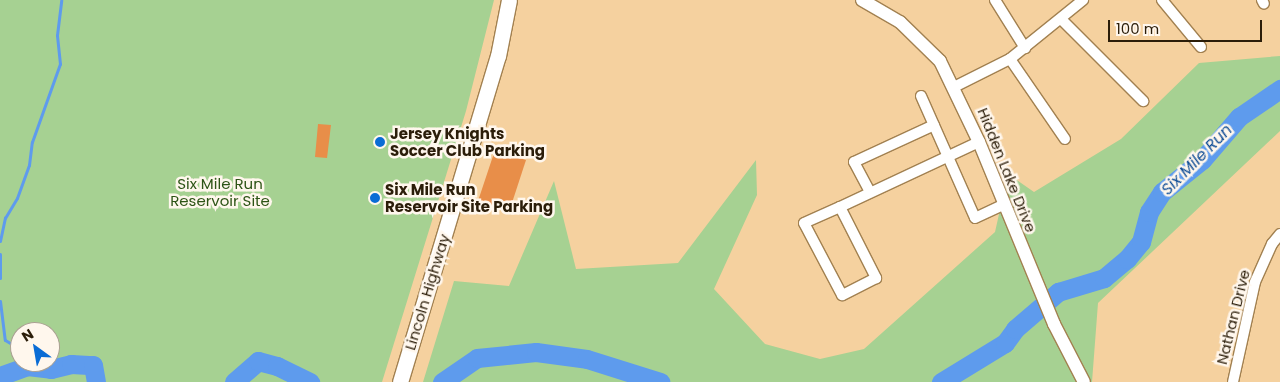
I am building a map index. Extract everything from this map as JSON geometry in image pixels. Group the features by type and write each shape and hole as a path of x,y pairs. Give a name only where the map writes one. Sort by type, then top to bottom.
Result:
{"main road":[{"name":"Lincoln Highway","path":"400,382 498,56 509,0"}],"street":[{"name":"Hidden Lake Drive","path":"862,0 900,22 940,61 954,86 979,142 1037,287 1084,382"},
{"path":"995,0 1025,48"},
{"path":"954,86 1010,59 1062,20 1084,0"},
{"path":"1162,0 1201,47"},
{"path":"1062,20 1143,101"},
{"path":"1010,59 1065,139"},
{"path":"921,96 975,218 1003,205"},
{"path":"870,192 854,162 934,125"},
{"path":"840,207 876,278 842,295 804,223 979,142"},
{"name":"Nathan Drive","path":"1233,382 1255,282 1272,244 1280,234"}],"green space":[{"name":"Six Mile Run Reservoir Site","path":"0,0 494,0 466,111 382,382 0,382"},
{"path":"1280,56 1280,131 1098,303 1092,382 423,382 454,281 509,286 554,181 576,269 678,263 756,160 757,195 714,289 765,344 820,359 864,349 995,232 1008,174 1034,192 1121,139 1199,63"}],"building":[{"path":"318,124 331,125 327,158 315,157"},
{"path":"495,150 526,160 509,212 478,201"}],"waterway":[{"path":"0,241 5,218 17,198 29,165 32,142 60,64 57,35 61,0"},
{"name":"Six Mile Run","path":"941,382 1005,343 1015,329 1058,292 1104,278 1127,259 1141,242 1149,212 1162,192 1202,160 1239,117 1280,89"},
{"path":"0,254 0,278"},
{"path":"0,301 5,340 10,343"},
{"name":"Six Mile Run","path":"442,382 477,358 536,352 587,359 660,382"},
{"name":"Six Mile Run","path":"234,382 258,361 277,366 310,382"},
{"name":"Six Mile Run","path":"0,376 27,366 51,369 71,364 93,365 96,382"}],"place":[{"name":"Jersey Knights Soccer Club Parking","path":"380,142"},
{"name":"Six Mile Run Reservoir Site Parking","path":"375,198"}]}
